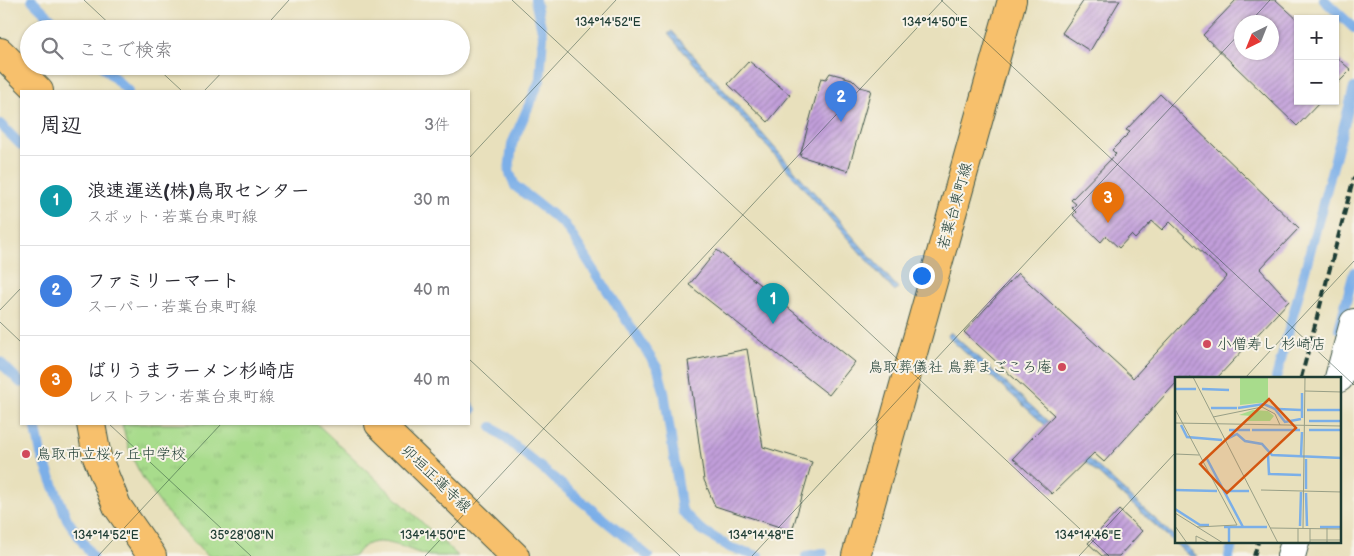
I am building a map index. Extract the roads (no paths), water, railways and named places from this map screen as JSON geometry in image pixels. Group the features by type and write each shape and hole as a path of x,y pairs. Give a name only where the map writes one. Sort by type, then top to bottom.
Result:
{"main road":[{"name":"若葉台東町線","path":"856,556 1012,0"},
{"path":"0,52 20,72"},
{"path":"23,75 38,90"},
{"path":"90,425 97,457 117,506 152,556"},
{"name":"卯垣正蓮寺線","path":"380,425 515,556"}],"street":[{"path":"1339,377 1354,322"}],"water":[{"path":"672,31 898,288 894,291 668,34"},
{"path":"950,332 1175,537 1175,543 947,336"},
{"path":"1176,544 1183,544 1197,556 1189,556"}],"waterway":[{"path":"32,0 53,20"},
{"path":"535,0 543,35 540,80 512,144 509,171 515,186 565,225 658,369 664,391 682,511 700,529 731,548 759,556"},
{"path":"1324,0 1354,28"},
{"path":"111,75 127,90"},
{"path":"1276,377 1354,88"},
{"path":"0,124 20,144"},
{"path":"1339,329 1354,272"},
{"path":"0,362 20,382"},
{"path":"35,425 41,454 67,519 92,556"},
{"path":"492,427 648,556"},
{"path":"1229,556 1232,544"},
{"path":"806,556 823,553"}],"railway":[{"path":"1301,377 1354,177"},
{"path":"1254,556 1257,544"}],"place":[{"name":"ファミリーマート","path":"841,122"},
{"name":"ばりうまラーメン杉崎店","path":"1108,223"},
{"name":"浪速運送(株)鳥取センター","path":"773,324"},
{"name":"小僧寿し 杉崎店","path":"1207,344"},
{"name":"鳥取葬儀社 鳥葬まごころ庵","path":"1062,367"},
{"name":"鳥取市立桜ヶ丘中学校","path":"26,454"}]}
